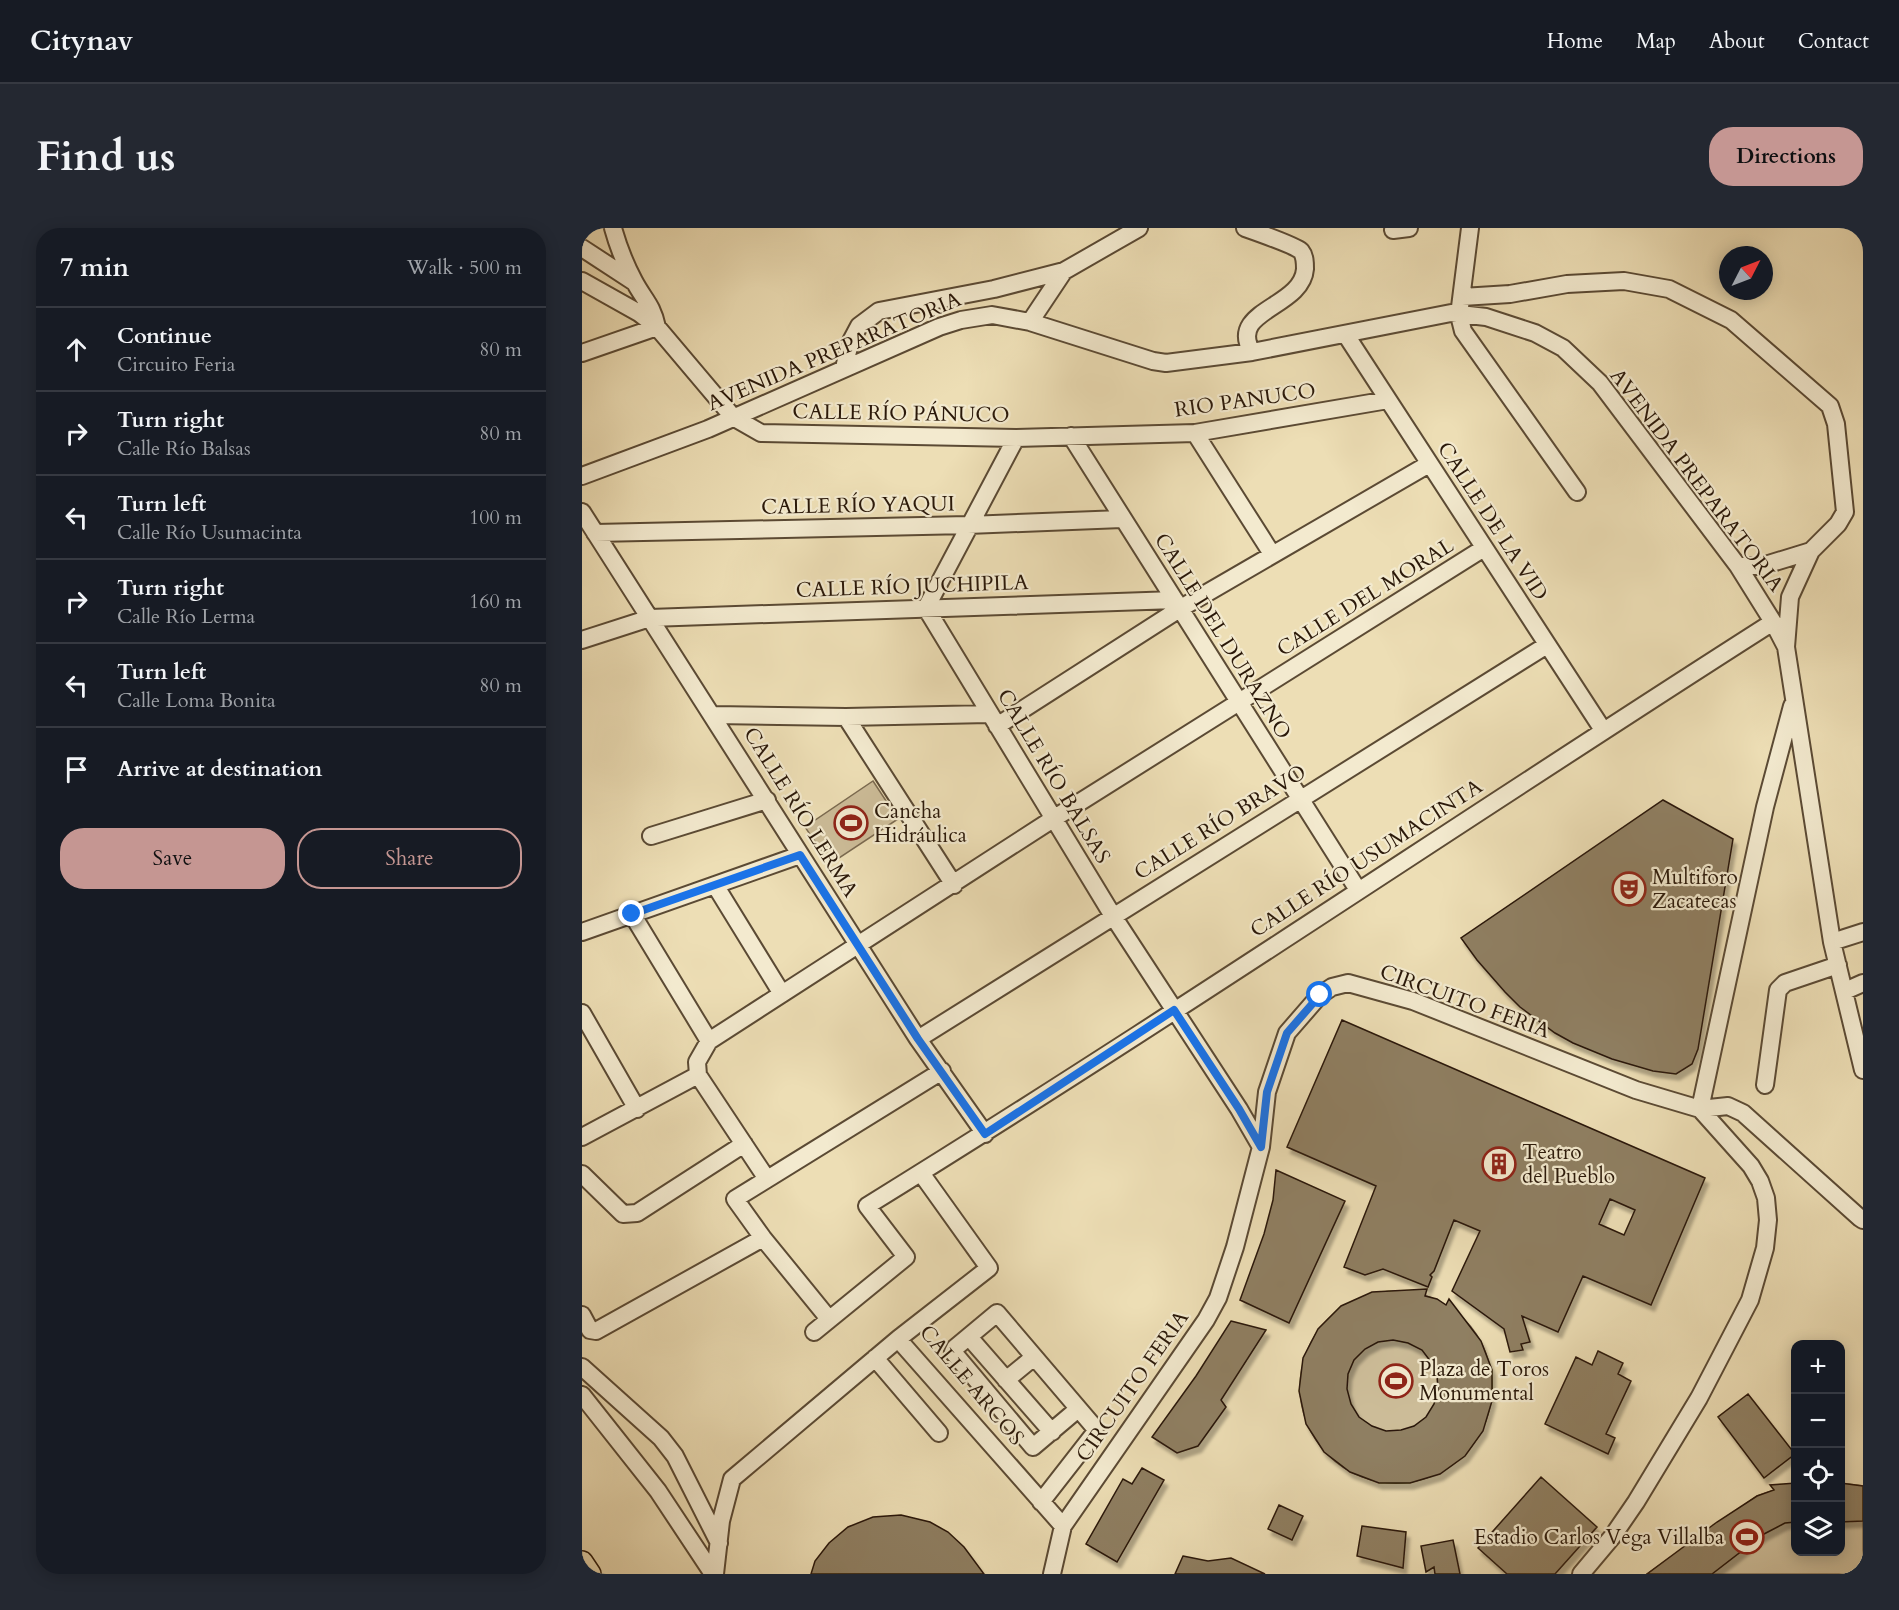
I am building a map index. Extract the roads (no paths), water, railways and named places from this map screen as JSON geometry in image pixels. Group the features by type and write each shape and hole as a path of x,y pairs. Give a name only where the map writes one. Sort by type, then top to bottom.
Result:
{"main road":[{"path":"582,1562 590,1574"}],"street":[{"path":"613,228 634,282 654,311 657,327"},
{"path":"844,368 850,343 859,326 879,311 994,289 1064,271 1139,228"},
{"path":"1245,228 1300,251 1305,260 1304,278 1297,289 1252,320 1246,332 1252,352"},
{"path":"1470,228 1458,315 1463,331 1577,492"},
{"path":"582,248 634,282"},
{"path":"1030,322 1064,271"},
{"path":"582,280 639,313 657,327 733,417"},
{"name":"AVENIDA PREPARATORIA","path":"1461,297 1510,294 1567,284 1624,281 1669,289 1731,320 1830,406 1836,424 1845,512 1838,524 1811,551 1790,597 1786,647"},
{"name":"AVENIDA PREPARATORIA","path":"582,476 733,417 961,320 992,315 1030,322 1153,361 1166,363 1252,352 1451,313 1486,317 1535,333 1563,348 1600,383 1738,566 1786,647"},
{"path":"582,353 657,327"},
{"name":"CALLE DE LA VID","path":"1347,335 1603,730"},
{"name":"RIO PANUCO","path":"1071,436 1195,434 1388,400"},
{"name":"CALLE RÍO PÁNUCO","path":"733,417 761,433 1016,438 1071,436"},
{"path":"1195,434 1272,554"},
{"name":"CALLE DEL DURAZNO","path":"1071,436 1358,890"},
{"path":"926,608 1016,438"},
{"path":"713,715 993,720 1178,604 1272,554 1430,464"},
{"name":"CALLE RÍO LERMA","path":"582,512 918,1039 985,1134"},
{"name":"CALLE RÍO YAQUI","path":"595,533 969,525 1122,519"},
{"name":"CALLE DEL MORAL","path":"709,1041 1053,819 1484,548"},
{"path":"1738,566 1762,566 1811,551"},
{"name":"CALLE RÍO JUCHIPILA","path":"582,640 650,618 926,608 1178,604"},
{"name":"CALLE RÍO BALSAS","path":"926,608 1113,916 1239,1109 1261,1147"},
{"name":"CALLE RÍO USUMACINTA","path":"829,1319 906,1257 867,1206 985,1134 1603,730 1773,622"},
{"name":"CALLE RÍO BRAVO","path":"918,1039 1546,645"},
{"path":"1786,647 1832,942 1863,1070"},
{"path":"1700,1109 1765,807 1794,699"},
{"path":"846,717 954,885"},
{"path":"651,836 767,800"},
{"path":"582,932 800,855"},
{"path":"715,885 782,994"},
{"path":"632,914 709,1041 697,1062 698,1075 767,1179"},
{"path":"1832,942 1863,932"},
{"path":"1765,1085 1778,990 1785,983 1838,965"},
{"name":"CIRCUITO FERIA","path":"1052,1574 1063,1526 1210,1313 1218,1298 1235,1247 1261,1147 1267,1092 1287,1033 1320,995 1332,987 1348,982 1413,1001 1636,1090 1700,1109"},
{"path":"1845,992 1863,983"},
{"path":"582,1013 637,1109"},
{"path":"814,1332 829,1319 763,1238 735,1199 942,1071"},
{"path":"582,1137 698,1075"},
{"path":"1700,1109 1728,1106 1743,1113 1863,1220"},
{"path":"1581,1574 1612,1537 1636,1502 1699,1398 1750,1300 1765,1248 1768,1220 1766,1198 1760,1181 1750,1166 1700,1109"},
{"path":"582,1174 623,1214 637,1213 744,1144"},
{"name":"CALLE ARCOS","path":"921,1173 989,1268 898,1339 1063,1526"},
{"path":"582,1315 590,1330 596,1331 763,1238"},
{"path":"1041,1502 1094,1434 1095,1428 997,1313 953,1352 1033,1447 1078,1409"},
{"path":"969,1337 1052,1432"},
{"path":"714,1574 721,1521 732,1479 898,1339"},
{"path":"1006,1380 1034,1357"},
{"path":"874,1358 939,1433"},
{"path":"582,1367 661,1438 675,1456 719,1543"},
{"path":"582,1395 658,1491 714,1574"}],"place":[{"name":"Cancha Hidráulica","path":"851,823"},
{"name":"Multiforo Zacatecas","path":"1629,889"},
{"name":"Teatro del Pueblo","path":"1499,1164"},
{"name":"Plaza de Toros Monumental","path":"1396,1381"},
{"name":"Estadio Carlos Vega Villalba","path":"1747,1537"}]}
